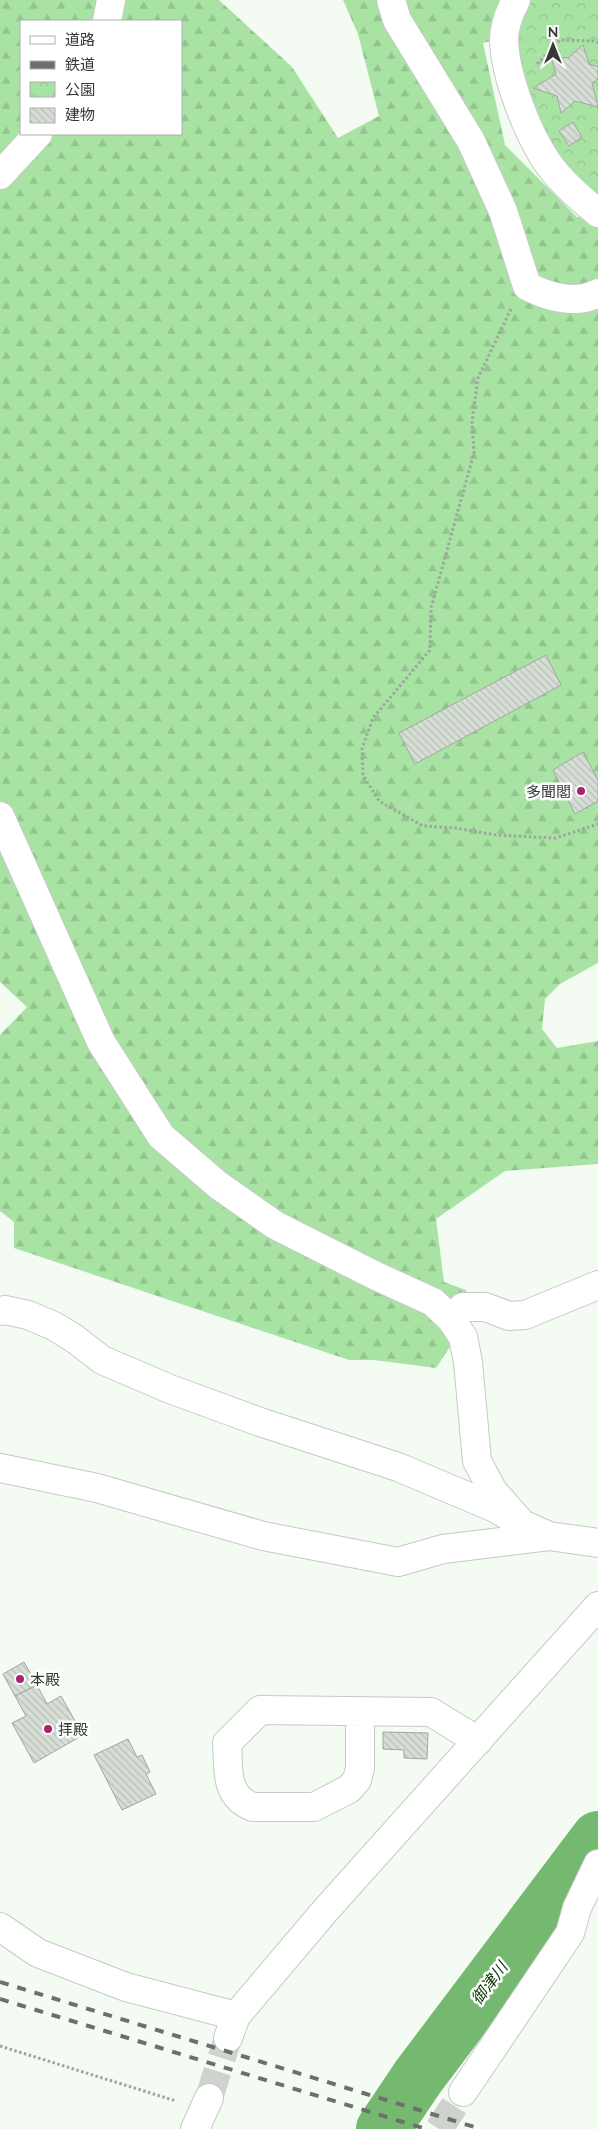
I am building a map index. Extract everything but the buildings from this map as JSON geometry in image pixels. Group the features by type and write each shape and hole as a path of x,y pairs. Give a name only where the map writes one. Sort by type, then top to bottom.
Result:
{"street":[{"path":"107,20 111,0"},
{"path":"391,0 397,20 471,141 503,211 527,286 542,294 575,300 598,293"},
{"path":"516,0 507,18 504,40 514,88 528,126 547,162 571,190 598,213"},
{"path":"0,175 37,135"},
{"path":"0,816 101,1042 160,1136 218,1185 275,1225 376,1276 434,1302 451,1319 463,1336 468,1362 477,1461 493,1491 522,1524"},
{"path":"451,1319 463,1306 485,1306 509,1316 525,1315 597,1289"},
{"path":"0,1312 5,1310 28,1315 54,1326 75,1338 102,1360 170,1389 260,1422 398,1467 495,1508 522,1524 549,1536"},
{"path":"0,1468 96,1488 262,1536 398,1562 443,1549 549,1536 598,1543"},
{"path":"0,1926 38,1953 232,2027 324,1912 598,1606"},
{"path":"360,1711 360,1768 357,1780 349,1789 314,1807 254,1807 245,1804 235,1796 230,1784 227,1743 260,1710 360,1711 431,1712 478,1741"},
{"path":"463,2092 570,1933 577,1908 598,1864"}],"path":[{"path":"514,88 560,40 594,41 598,43"},
{"path":"527,286 511,309 478,378 472,422 474,453 431,608 430,650 373,718 362,749 363,775 379,801 423,826 454,828 496,835 556,838 598,824"},
{"path":"0,2046 202,2112"}],"green space":[{"path":"0,0 219,0 292,67 338,138 379,116 358,34 343,0 566,0 542,27 483,43 505,145 577,217 598,216 598,963 560,984 545,999 542,1029 557,1048 598,1041 598,1164 505,1171 436,1219 444,1282 466,1290 469,1318 436,1368 374,1360 349,1360 14,1248 14,1222 0,1211 0,1035 27,1007 0,982"},
{"path":"523,0 598,0 598,200 565,175 519,75 515,27"}],"waterway":[{"name":"御津川","path":"383,2129 418,2077 598,1838"}],"tunnel":[{"path":"209,2098 228,2038"},
{"path":"439,2129 463,2092"}],"railway":[{"path":"0,1982 481,2129"},
{"path":"0,1999 426,2129"}],"place":[{"name":"多聞閣","path":"581,791"},
{"name":"本殿","path":"20,1679"},
{"name":"拝殿","path":"48,1729"}]}
